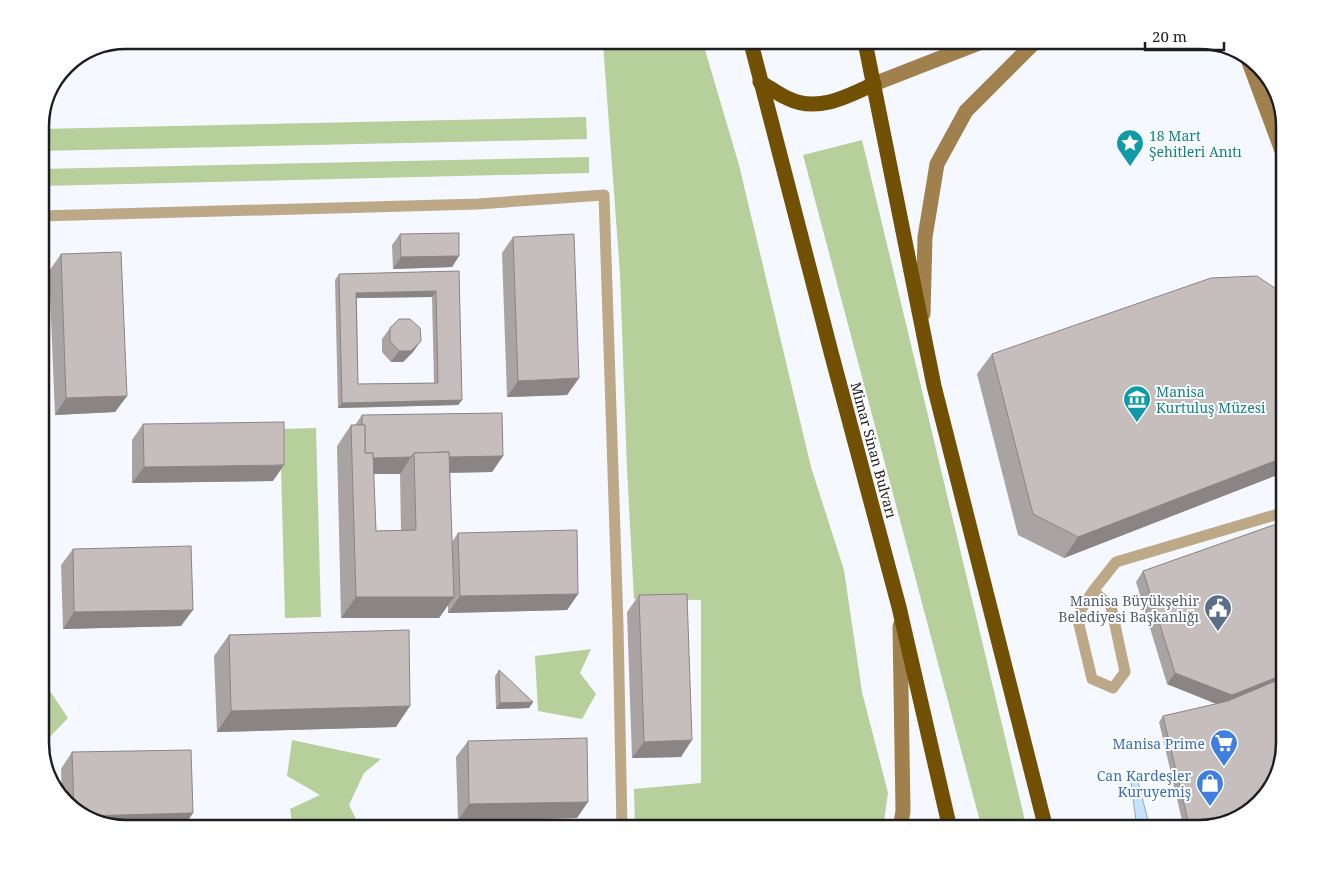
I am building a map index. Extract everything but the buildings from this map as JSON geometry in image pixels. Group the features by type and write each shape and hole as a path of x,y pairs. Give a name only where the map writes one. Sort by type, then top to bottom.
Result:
{"highway":[{"name":"Mimar Sinan Bulvarı","path":"752,49 899,607 948,820"},
{"path":"866,49 934,386 1044,820"},
{"path":"760,82 789,100 814,106 843,99 874,84"}],"street":[{"path":"874,84 964,49"},
{"path":"922,330 925,237 937,164 966,111 1028,49"},
{"path":"1252,70 1276,135"},
{"path":"899,607 904,811 902,820"}],"lane":[{"path":"49,216 478,204 604,195 618,625 622,820"},
{"path":"1093,591 1111,606 1125,672 1114,688 1092,679 1077,616 1093,591 1116,562 1276,515"}],"green space":[{"path":"603,49 705,49 739,165 811,467 844,570 862,692 888,793 884,820 635,820 634,789 701,783 701,600 634,599 620,274"},
{"path":"586,117 587,139 49,151 49,129"},
{"path":"862,140 1025,820 980,820 803,155"},
{"path":"589,157 589,173 49,186 49,169"},
{"path":"316,428 321,617 285,618 280,429"},
{"path":"591,649 580,673 596,694 582,719 538,711 535,656"},
{"path":"49,690 68,718 49,738"},
{"path":"292,740 381,759 364,773 349,805 356,820 292,820 290,809 320,795 287,776"}],"water":[{"path":"1137,778 1148,820 1136,820 1131,782"}],"place":[{"name":"18 Mart Şehitleri Anıtı","path":"1130,167"},
{"name":"Manisa Kurtuluş Müzesi","path":"1137,423"},
{"name":"Manisa Büyükşehir Belediyesi Başkanlığı","path":"1218,632"},
{"name":"Manisa Prime","path":"1224,767"},
{"name":"Can Kardeşler Kuruyemiş","path":"1210,807"}]}
